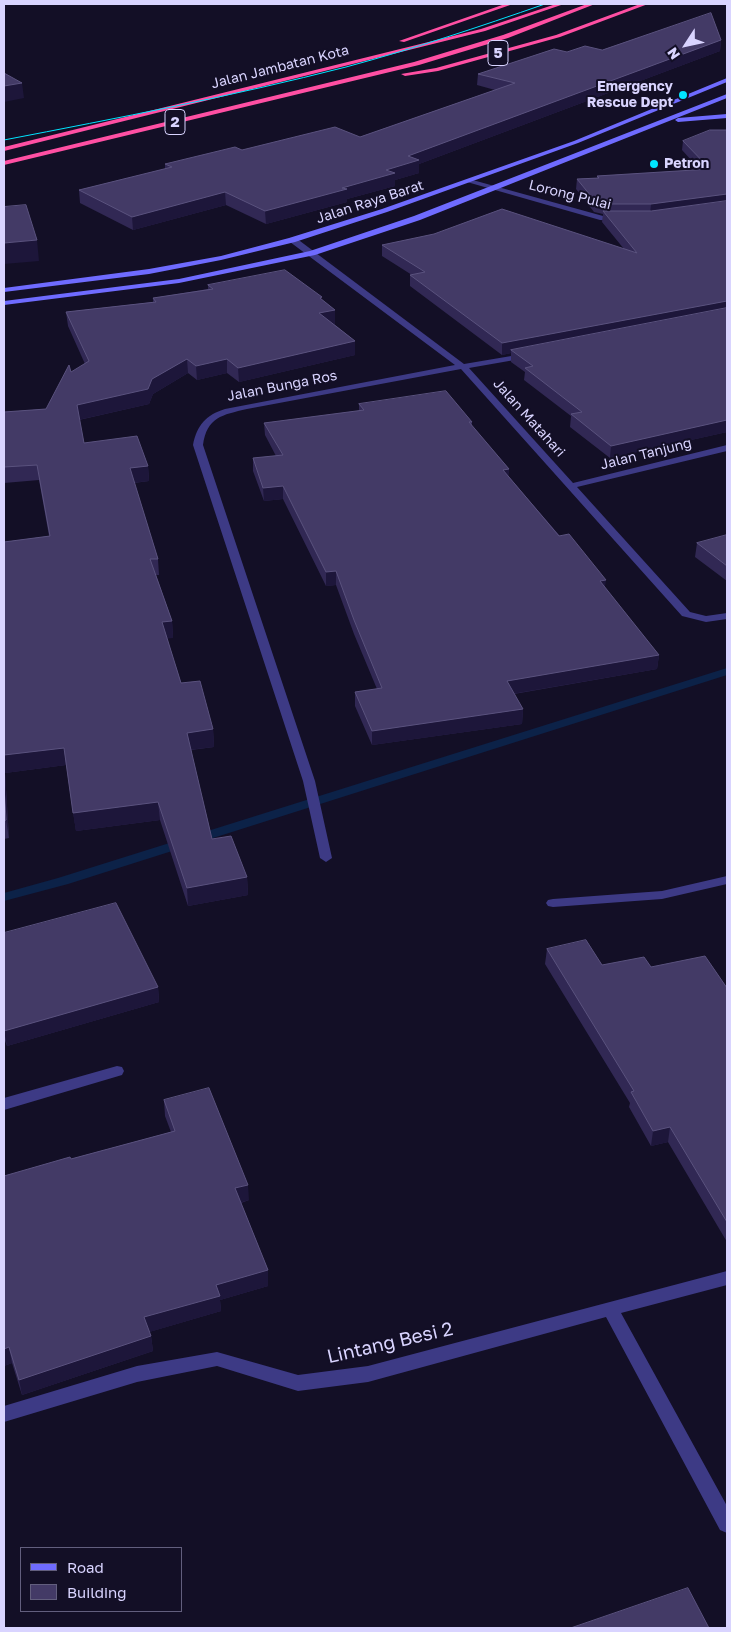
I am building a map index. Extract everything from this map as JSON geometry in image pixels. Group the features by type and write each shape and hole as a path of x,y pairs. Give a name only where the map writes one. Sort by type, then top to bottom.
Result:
{"highway":[{"path":"308,73 510,4"},
{"name":"Jalan Jambatan Kota","path":"4,149 483,30 561,4"},
{"name":"2","path":"346,82 465,50 592,4"},
{"name":"5","path":"346,82 436,70 558,36 645,4"},
{"name":"Jalan Jambatan Kota","path":"4,163 346,82"}],"main road":[{"name":"Jalan Raya Barat","path":"4,290 177,267 293,240 469,182 538,154 574,143 693,92 727,80"},
{"path":"710,87 727,92"},
{"path":"693,92 727,104"},
{"name":"Jalan Raya Barat","path":"4,303 179,281 312,253 416,218 493,189 727,96"},
{"path":"653,124 727,116"}],"street":[{"name":"Lorong Pulai","path":"469,182 603,218 624,220"},
{"name":"Jalan Matahari","path":"293,240 463,367 686,614 699,620 712,620 727,616"},
{"name":"Jalan Bunga Ros","path":"326,858 309,781 198,445 199,430 208,420 221,413 246,406 532,354"},
{"name":"Jalan Tanjung","path":"571,486 727,448"},
{"path":"554,903 662,895 727,880"},
{"path":"4,1104 117,1071"},
{"name":"Lintang Besi 2","path":"4,1414 136,1374 217,1358 298,1383 368,1374 727,1278"},
{"path":"610,1309 727,1524"}],"building":[{"path":"711,13 721,40 408,156 419,160 386,170 395,173 342,188 347,189 265,211 225,192 132,217 79,190 172,167 165,164 235,147 242,150 335,127 360,137 515,83 478,74 554,49 567,52 585,46 602,50"},
{"path":"4,73 22,83 4,86"},
{"path":"710,130 727,130 727,194 651,204 604,204 595,201 577,179 710,169 683,141"},
{"path":"727,201 727,301 502,343 410,275 425,272 382,245 434,234 502,209 637,253 603,211 651,211"},
{"path":"26,205 37,240 4,243 4,207"},
{"path":"285,270 322,297 320,298 335,310 319,313 355,341 238,368 227,359 196,366 187,359 152,379 148,389 77,405 84,443 137,436 148,466 130,468 158,559 150,559 172,621 162,622 181,683 200,681 213,729 187,733 212,839 231,836 247,877 187,888 158,802 73,813 64,748 4,755 4,542 50,536 37,465 4,467 4,412 46,409 69,365 71,372 89,361 66,312 156,302 153,298 213,289 208,285"},
{"path":"727,308 727,420 611,446 571,414 582,412 525,368 533,366 511,350"},
{"path":"446,391 472,422 469,422 509,469 503,470 559,536 569,534 606,580 600,581 659,655 507,681 523,709 372,731 355,692 382,688 336,571 326,572 283,486 263,488 253,458 283,455 264,423 364,410 359,404"},
{"path":"727,535 727,566 697,543"},
{"path":"4,786 6,820 4,821"},
{"path":"116,903 158,987 4,1031 4,933"},
{"path":"586,940 602,965 644,957 651,967 705,956 727,988 727,1222 670,1127 653,1131 631,1092 634,1091 547,949"},
{"path":"209,1088 248,1185 235,1188 268,1270 216,1285 220,1296 144,1317 151,1336 19,1380 9,1347 4,1349 4,1176 70,1157 71,1159 175,1131 164,1100"},
{"path":"688,1588 709,1628 571,1628"}],"waterway":[{"path":"4,897 63,881 727,671"}],"tram line":[{"path":"4,140 133,115 304,78 396,53 545,4"}],"place":[{"name":"Emergency Rescue Dept","path":"683,95"},
{"name":"Petron","path":"654,164"}]}
